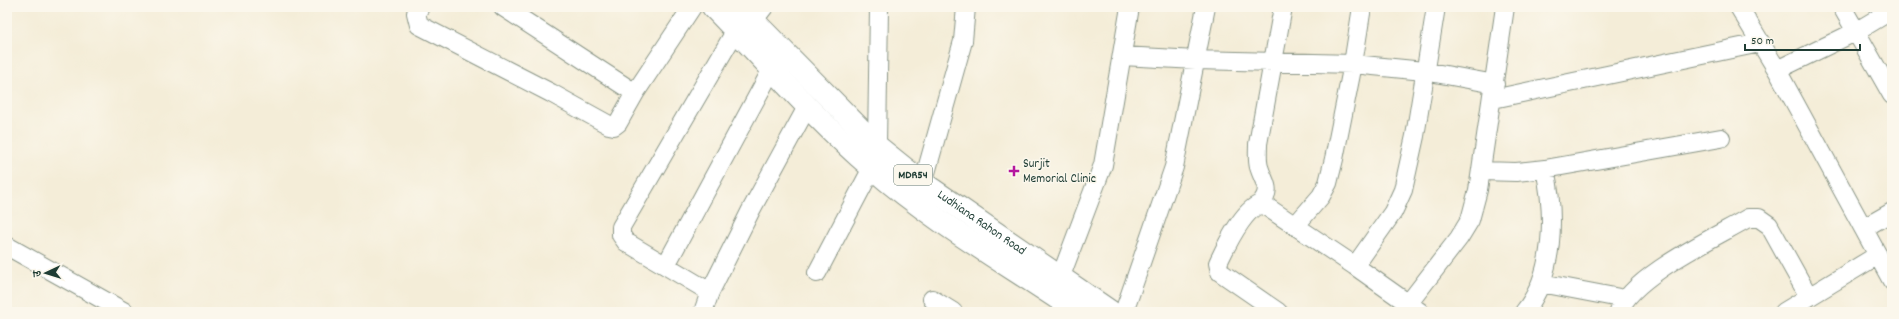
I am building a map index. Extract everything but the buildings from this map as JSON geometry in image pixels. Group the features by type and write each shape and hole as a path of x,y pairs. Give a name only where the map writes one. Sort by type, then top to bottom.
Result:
{"main road":[{"name":"Ludhiana Rahon Road","path":"713,7 748,16 878,146 923,183 1057,286 1078,312"},
{"name":"Ludhiana Rahon Road","path":"748,16 772,69 807,107 872,168 918,204 1057,286 1111,312"}],"street":[{"path":"420,7 416,14 419,25 551,93 609,125 614,126 618,123 635,93 692,7"},
{"path":"503,7 635,93"},
{"path":"878,146 879,7"},
{"path":"918,204 963,41 966,7"},
{"path":"1057,286 1103,165 1130,7"},
{"path":"1124,312 1174,167 1206,7"},
{"path":"1278,312 1220,272 1218,263 1244,218 1252,207 1260,204 1266,196 1267,188 1259,167 1258,144 1283,7"},
{"path":"1295,226 1321,196 1328,183 1353,64 1362,7"},
{"path":"1355,266 1393,212 1403,190 1415,136 1424,71 1436,7"},
{"path":"1260,204 1267,207 1355,266 1414,308 1470,220 1481,171 1494,91 1505,7"},
{"path":"1739,7 1778,70 1892,281"},
{"path":"1842,7 1892,95"},
{"path":"1778,70 1857,31 1892,10"},
{"path":"710,292 626,242 621,235 621,227 748,16"},
{"path":"1122,56 1272,63 1353,64 1424,71 1494,91 1760,43"},
{"path":"666,265 772,69"},
{"path":"703,312 710,292 751,210 807,107"},
{"path":"1481,171 1516,172 1545,169 1721,138"},
{"path":"817,273 872,168"},
{"path":"1524,312 1541,283 1546,262 1551,222 1549,188 1545,169"},
{"path":"1864,228 1892,212"},
{"path":"1541,283 1622,305 1651,274 1748,218 1760,218 1769,225 1809,297"},
{"path":"7,246 126,312"},
{"path":"1784,312 1878,255"},
{"path":"932,299 953,312"}],"place":[{"name":"Surjit Memorial Clinic","path":"1014,171"}]}
